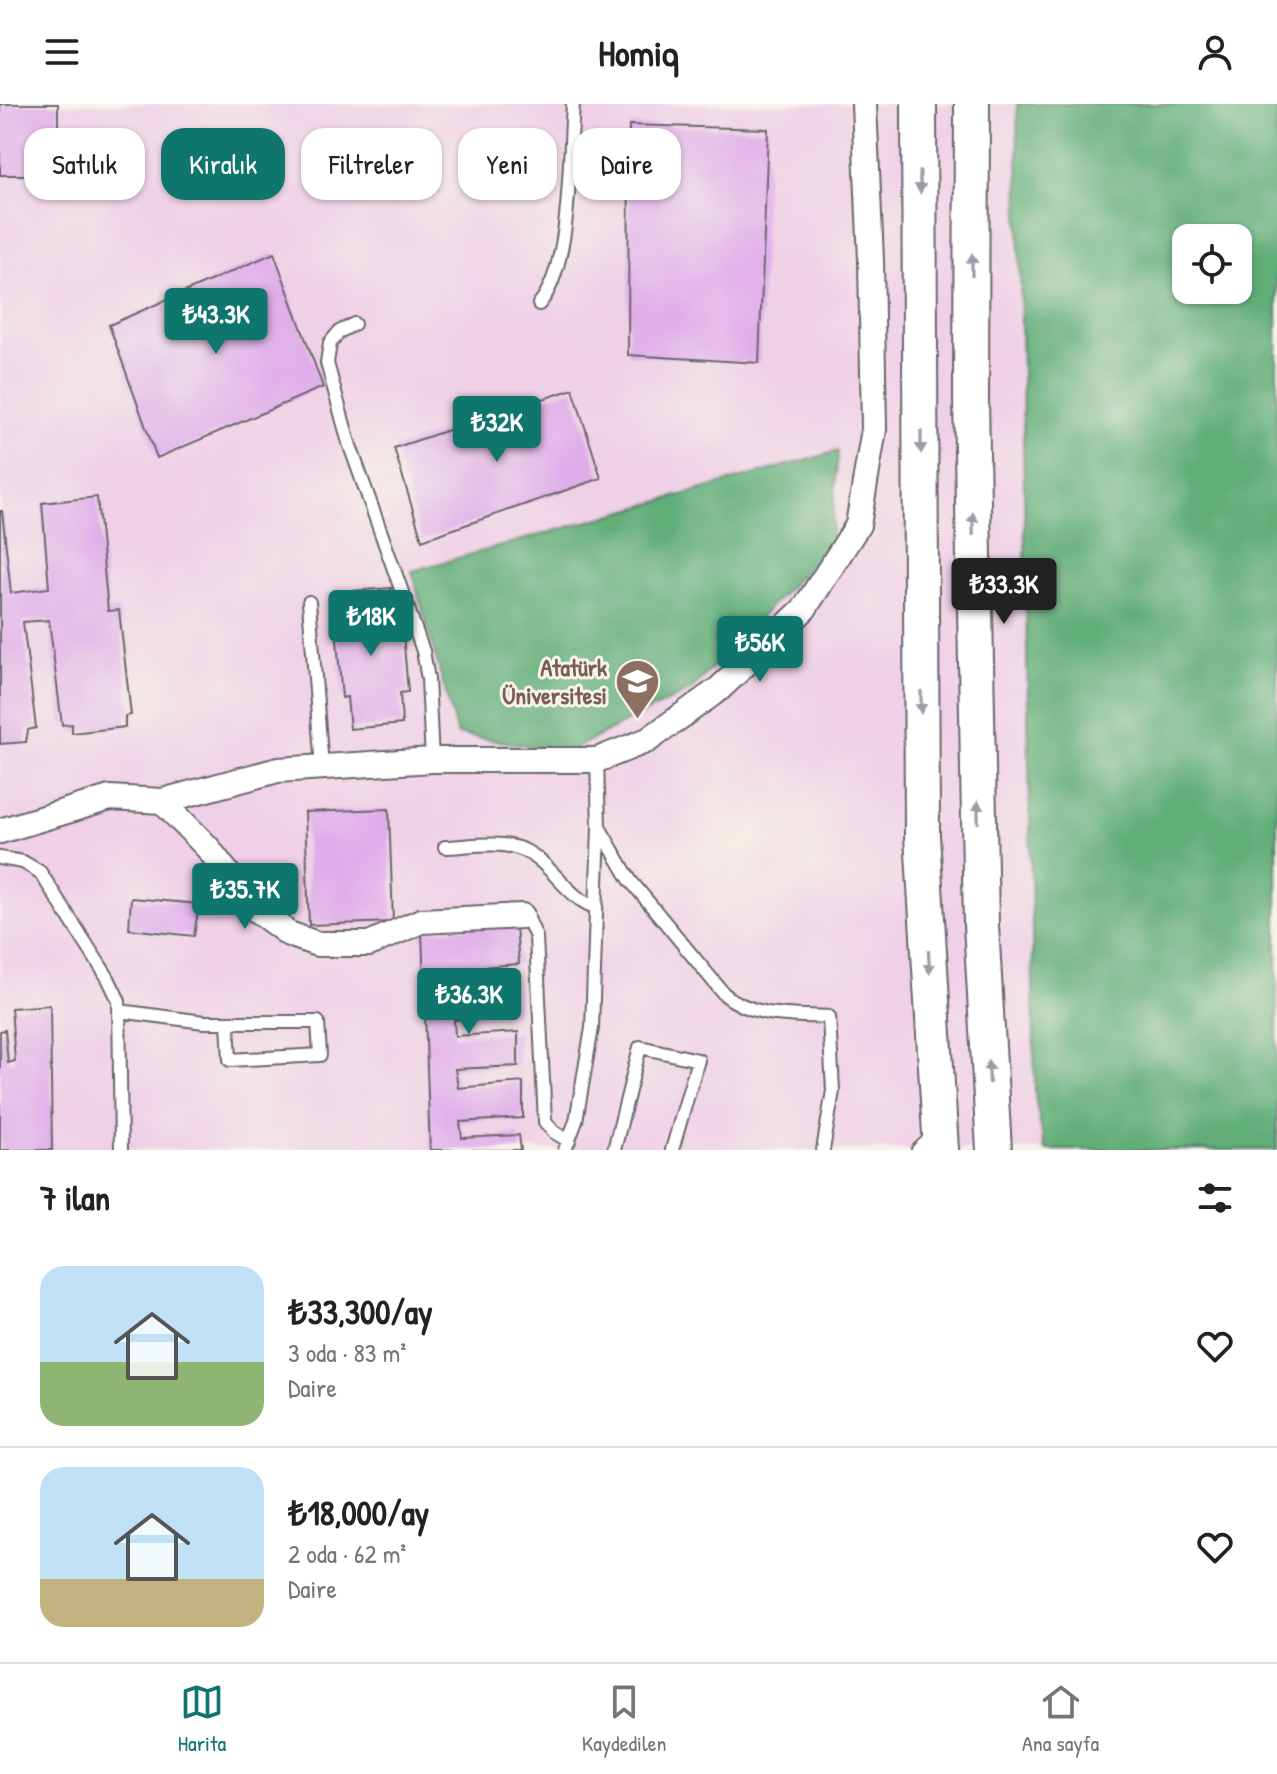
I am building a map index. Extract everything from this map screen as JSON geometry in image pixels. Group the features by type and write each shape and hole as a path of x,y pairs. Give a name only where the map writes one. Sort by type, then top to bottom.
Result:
{"main road":[{"path":"919,104 922,836 933,1143"},
{"path":"972,104 971,399 980,909 994,1150"}],"street":[{"path":"0,831 110,798 162,801 278,770 432,760 597,760 648,740 719,689 804,609 858,525 874,429 864,104"},
{"path":"162,801 208,848 254,908 289,934 317,944 369,944 421,921 522,916"}],"lane":[{"path":"539,304 549,291 563,246 573,104"},
{"path":"354,324 339,332 330,343 327,363 349,443 423,651 428,679 432,760"},
{"path":"309,602 322,767"},
{"path":"522,916 529,921 536,937 545,1122 567,1146 576,1121 592,1028 599,827 597,760"},
{"path":"599,827 630,880 724,994 755,1011 829,1017 833,1091 823,1150"},
{"path":"445,847 507,845 524,850 540,859 583,900 596,907"},
{"path":"0,858 27,864 40,872 108,978 119,1001 121,1150"},
{"path":"119,1011 228,1023 318,1022 320,1055 230,1060 228,1023"},
{"path":"614,1150 640,1047 698,1060 672,1150"}],"shaded area":[{"name":"Atatürk Üniversitesi","path":"0,104 1277,104 1277,1150 0,1150"}],"green space":[{"path":"1017,104 1277,104 1277,1150 1045,1150 1035,1097"},
{"path":"838,451 831,543 691,690 567,752 457,734 412,571"}],"building":[{"path":"0,104 58,104 58,128 24,128 24,175 0,175"},
{"path":"629,125 768,129 759,363 628,355 629,200 681,200 681,128 629,128"},
{"path":"274,253 323,387 157,458 109,325"},
{"path":"573,389 601,478 422,540 394,448"},
{"path":"97,497 108,611 119,610 131,715 125,716 125,727 72,733 72,724 62,725 49,620 23,622 36,728 28,730 26,742 0,744 0,511 11,593 49,588 42,503"},
{"path":"391,588 394,622 402,621 408,692 400,693 402,724 350,729 347,697 342,698 336,628 341,628 338,592"},
{"path":"389,809 393,922 309,925 305,812"},
{"path":"131,898 199,904 194,936 129,929"},
{"path":"516,926 519,964 455,969 457,984 518,981 518,1012 454,1020 455,1036 518,1032 518,1066 455,1069 458,1088 523,1082 523,1118 460,1122 462,1138 519,1135 521,1150 430,1150 422,931"},
{"path":"50,1005 52,1150 0,1150 0,1031 5,1030 8,1063 15,1061 11,1008"}],"place":[{"name":"Atatürk Üniversitesi","path":"638,720"}]}
